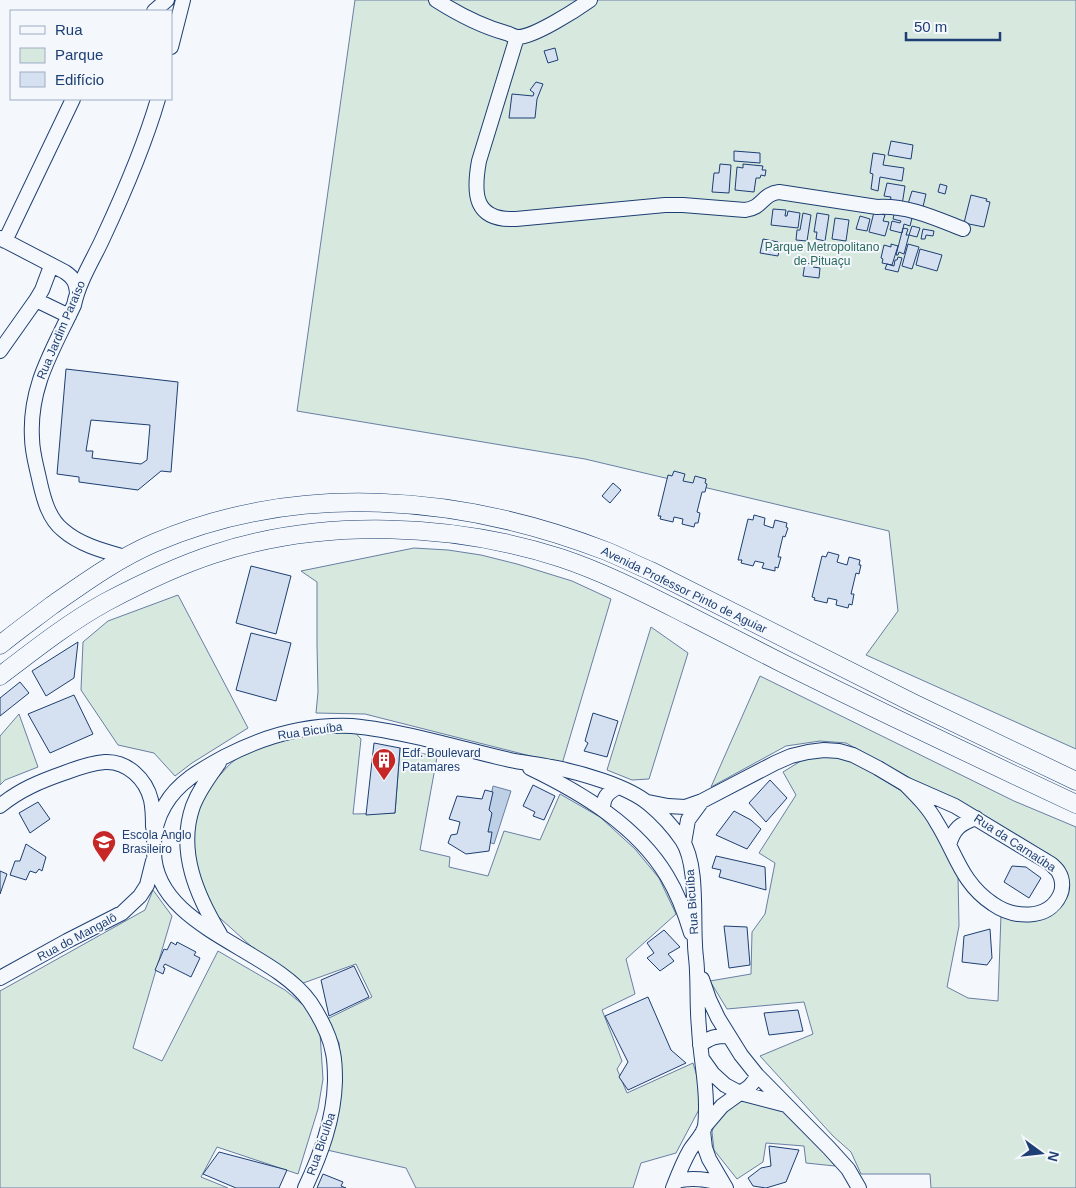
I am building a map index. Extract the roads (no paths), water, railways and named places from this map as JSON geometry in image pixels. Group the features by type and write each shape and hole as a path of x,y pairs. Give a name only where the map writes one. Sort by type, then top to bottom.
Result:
{"main road":[{"name":"Avenida Professor Pinto de Aguiar","path":"0,645 72,591 126,557 159,541 221,519 294,505 342,502 390,503 437,507 520,524 568,538 616,556 913,703 1076,781"},
{"name":"Avenida Professor Pinto de Aguiar","path":"0,676 72,623 105,603 196,560 255,543 296,535 343,530 434,531 515,545 562,558 598,572 640,591 878,710 1076,804"}],"street":[{"path":"155,10 167,0"},
{"path":"172,43 183,0"},
{"path":"436,0 480,24 517,37 546,27 590,0"},
{"path":"517,37 476,176 479,203 485,212 492,216 510,219 666,205 745,210 758,206 767,196 779,192 877,207 887,206 905,209 929,215 963,229"},
{"path":"73,100 3,240 72,277 76,284 77,293"},
{"name":"Rua Jardim Paraíso","path":"126,557 94,548 80,541 58,526 50,515 41,487 32,438 33,412 36,390 43,370 129,180 141,151 158,100"},
{"path":"0,352 36,300 52,266"},
{"path":"36,300 69,316"},
{"name":"Rua Bicuíba","path":"305,1188 315,1168 331,1120 335,1074 334,1054 328,1036 309,1001 295,986 272,968 223,939 187,913 173,900 165,890 160,879 154,858 154,832 164,806 172,795 186,781 223,758 255,742 278,734 349,726 404,734 518,762 552,767 587,776 618,787 648,802 668,823 684,843 693,881 698,1025 706,1094 705,1148 709,1159 725,1186"},
{"name":"Rua da Carnaúba","path":"648,802 685,807 702,801 791,756 824,750 839,751 854,755 906,784 955,806 1052,864 1059,872 1062,881 1062,891 1057,900 1050,908 1040,913 1028,915 1015,914 993,905 983,897 962,872 937,822 906,784"},
{"name":"Rua Bicuíba","path":"223,758 205,783 193,806 188,833 188,851 195,884 223,939"},
{"path":"0,806 7,799 25,788 48,778 90,765 106,762 117,763 139,776 146,787 151,800 154,832"},
{"name":"Rua Bicuíba","path":"518,762 574,790 603,810 649,851 668,877 679,900 695,944"},
{"path":"603,810 603,802 606,796 618,787"},
{"path":"172,795 185,796 190,799 193,806"},
{"name":"Rua da Carnaúba","path":"684,843 688,820 702,801"},
{"path":"949,845 952,834 958,827 964,822 976,818"},
{"name":"Rua do Mangalô","path":"0,978 122,913 132,905 147,885 154,858"},
{"path":"668,877 682,873 690,862"},
{"path":"173,900 187,897 195,884"},
{"name":"Rua Bicuíba","path":"697,968 709,999 728,1036 741,1055 757,1076 848,1169 859,1188"},
{"path":"700,1045 709,1038 728,1036"},
{"path":"702,1060 725,1085 740,1093 786,1105"},
{"path":"674,1184 689,1152 704,1128 722,1106 751,1086 757,1076"},
{"path":"674,1184 687,1178 699,1178 725,1186"}],"water":[{"path":"493,786 511,791 494,844 482,839"}],"place":[{"name":"Edf. Boulevard Patamares","path":"384,781"},
{"name":"Escola Anglo Brasileiro","path":"104,863"}],"park label":[{"name":"Parque Metropolitano de Pituaçu","path":"822,254"}]}
